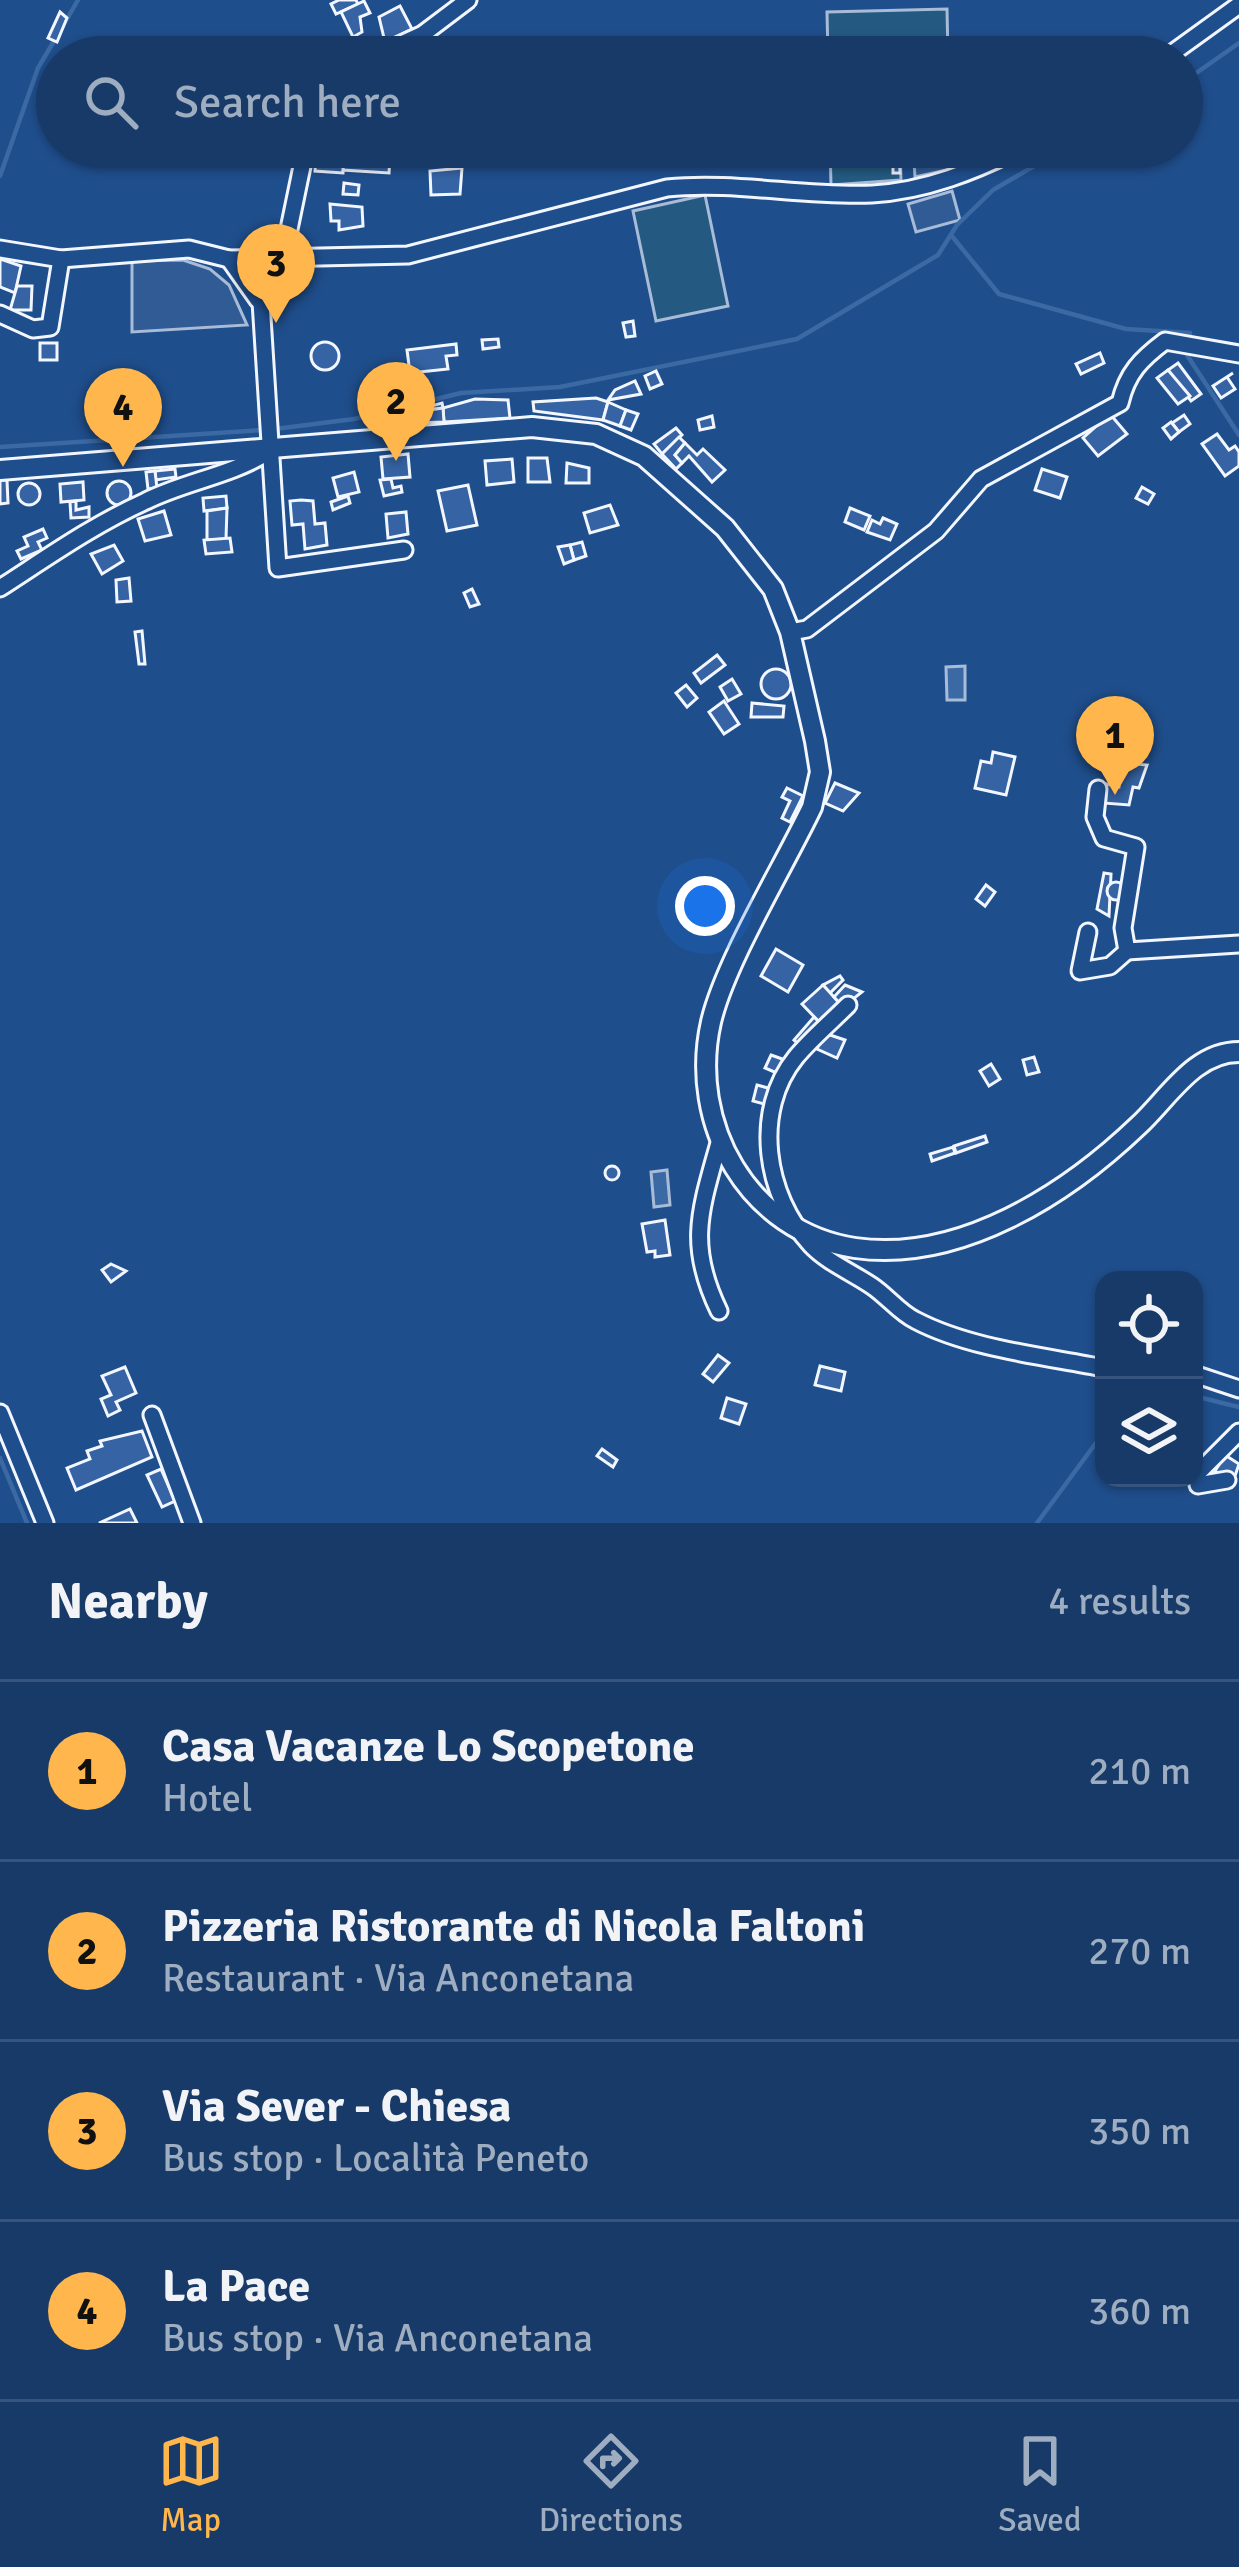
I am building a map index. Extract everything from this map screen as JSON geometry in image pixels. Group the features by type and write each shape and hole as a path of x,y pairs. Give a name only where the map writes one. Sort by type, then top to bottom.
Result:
{"main road":[{"path":"0,470 532,427 596,434 644,457 725,528 773,589 790,632 815,741 817,794 711,1021 706,1083 719,1143 749,1193 798,1228 855,1248 922,1244 978,1233 1051,1195 1102,1158 1192,1069 1239,1052"}],"street":[{"path":"419,36 468,0"},
{"path":"1196,36 1239,5"},
{"path":"302,168 288,234 268,259 260,304 278,568 404,550"},
{"path":"0,249 61,259 189,249 229,259 437,250 667,188 707,184 817,193 899,190 981,168"},
{"path":"0,314 33,329 50,327 61,259"},
{"path":"229,259 260,304"},
{"path":"790,632 807,629 920,544 981,479 1120,403 1126,380 1139,361 1165,341 1239,354"},
{"path":"0,588 95,526 150,499 241,469 267,445"},
{"path":"1098,789 1095,817 1104,838 1136,848 1123,928 1127,951"},
{"path":"1088,932 1080,971 1110,966 1127,951 1239,944"},
{"path":"848,1005 794,1059 772,1102 768,1145 773,1173 798,1228 813,1248 893,1300 912,1319 1000,1346 1095,1366"},
{"path":"719,1143 696,1241 701,1274 719,1311"},
{"path":"1203,1377 1239,1389"},
{"path":"0,1413 44,1523"},
{"path":"152,1414 192,1523"},
{"path":"1226,1480 1198,1485 1197,1474 1239,1432"}],"shaded area":[{"path":"947,9 948,36 828,36 827,12"},
{"path":"831,168 901,168 901,180 831,185"},
{"path":"914,168 951,168 951,169 915,177"},
{"path":"952,191 960,220 916,232 908,204"},
{"path":"705,195 728,306 656,321 633,211"},
{"path":"183,260 210,269 229,285 247,325 132,332 132,261"},
{"path":"965,666 965,700 947,700 946,667"},
{"path":"667,1170 670,1205 654,1207 651,1172"}],"building":[{"path":"339,0 358,4 336,14 331,4"},
{"path":"364,1 370,13 360,17 362,32 353,36 341,12"},
{"path":"400,6 412,29 384,36 379,17"},
{"path":"60,12 67,18 60,36 49,36"},
{"path":"315,168 343,168 343,173"},
{"path":"343,168 389,168 389,173"},
{"path":"462,168 460,194 431,195 430,171"},
{"path":"344,183 359,185 358,195 343,194"},
{"path":"330,204 362,207 363,226 339,230 339,221 331,221"},
{"path":"0,259 21,266 15,293 0,287"},
{"path":"17,286 32,286 31,310 10,310"},
{"path":"633,321 635,336 626,337 623,323"},
{"path":"498,339 499,347 483,349 482,340"},
{"path":"325,342 335,346 339,356 335,366 325,370 315,366 311,356 315,346"},
{"path":"40,343 57,343 57,360 40,360"},
{"path":"456,344 457,355 446,356 448,369 410,373 407,350"},
{"path":"1100,353 1104,363 1081,374 1076,364"},
{"path":"1178,363 1201,394 1191,401 1168,370"},
{"path":"1168,370 1190,396 1178,404 1157,378"},
{"path":"656,371 662,384 650,389 645,376"},
{"path":"1233,373 1227,377 1235,389 1221,398 1213,386"},
{"path":"635,381 641,394 608,400 615,390"},
{"path":"596,398 608,402 603,420 534,411 533,402"},
{"path":"475,399 508,400 510,418 444,422 443,408"},
{"path":"608,402 626,410 620,426 603,420"},
{"path":"442,403 443,408 415,412 417,423 395,424 394,416"},
{"path":"443,408 444,422 417,423 415,412"},
{"path":"626,410 638,414 631,430 620,426"},
{"path":"1110,414 1127,434 1098,456 1083,438"},
{"path":"1184,415 1190,424 1179,432 1172,423"},
{"path":"712,416 714,427 700,430 698,420"},
{"path":"1171,422 1179,432 1171,439 1163,428"},
{"path":"676,428 682,435 662,454 654,444"},
{"path":"1217,434 1229,450 1235,446 1239,452 1239,466 1225,476 1202,444"},
{"path":"679,437 685,443 675,455 682,463 676,469 662,454"},
{"path":"685,443 697,455 703,449 725,470 712,482 689,456 682,463 675,455"},
{"path":"408,454 410,477 383,479 381,457"},
{"path":"528,458 547,458 550,482 528,482"},
{"path":"512,459 514,482 487,485 485,461"},
{"path":"567,463 589,468 589,483 566,483"},
{"path":"175,469 176,477 155,480 155,471"},
{"path":"1042,469 1067,477 1060,498 1035,490"},
{"path":"155,471 157,488 148,489 146,472"},
{"path":"354,472 359,492 338,497 333,478"},
{"path":"391,479 393,488 401,486 402,492 384,496 380,480"},
{"path":"0,480 7,480 8,503 0,504"},
{"path":"119,481 128,484 128,502 119,505 110,502 107,493 110,484"},
{"path":"83,482 84,500 61,502 60,484"},
{"path":"29,483 40,494 29,505 18,494"},
{"path":"468,485 477,525 447,531 438,491"},
{"path":"1142,487 1154,494 1148,504 1136,498"},
{"path":"226,496 227,508 204,511 203,498"},
{"path":"348,496 350,503 333,510 331,502"},
{"path":"76,501 76,510 89,507 89,517 71,518 70,502"},
{"path":"290,501 313,501 315,524 325,523 327,545 305,549 303,524 292,525"},
{"path":"610,505 618,525 590,533 584,513"},
{"path":"227,508 226,539 207,540 207,511"},
{"path":"850,508 870,516 864,530 845,522"},
{"path":"164,511 171,535 145,541 138,519"},
{"path":"406,512 408,534 388,538 386,514"},
{"path":"883,518 897,524 890,540 867,532 872,520 880,524"},
{"path":"43,529 47,538 38,542 42,550 21,559 17,551 28,546 24,537"},
{"path":"230,538 232,552 206,554 204,540"},
{"path":"582,542 586,556 574,560 570,545"},
{"path":"114,545 123,561 102,574 91,554"},
{"path":"570,545 574,560 564,564 558,547"},
{"path":"129,578 131,601 117,602 116,580"},
{"path":"472,589 479,604 470,607 464,593"},
{"path":"142,631 145,664 139,664 135,632"},
{"path":"717,655 725,665 701,683 694,673"},
{"path":"776,669 791,684 776,699 761,684"},
{"path":"732,679 741,694 728,701 720,687"},
{"path":"686,685 697,698 687,707 676,693"},
{"path":"724,701 739,724 724,734 709,712"},
{"path":"752,703 784,706 783,717 751,717"},
{"path":"993,752 1015,757 1006,795 975,788 981,761 991,763"},
{"path":"1123,763 1147,765 1139,788 1133,787 1129,805 1103,803 1107,784 1119,787"},
{"path":"835,783 859,793 843,811 825,803"},
{"path":"787,788 803,796 790,822 782,818 790,801 782,797"},
{"path":"1104,873 1111,874 1109,916 1097,909"},
{"path":"1116,882 1125,891 1116,900 1107,891"},
{"path":"986,885 995,892 985,906 976,899"},
{"path":"776,949 803,965 788,992 761,976"},
{"path":"840,976 843,980 830,993 823,985"},
{"path":"823,985 843,1007 823,1026 802,1004"},
{"path":"845,985 862,992 843,1007 834,997"},
{"path":"814,1017 823,1026 803,1048 794,1040"},
{"path":"824,1033 845,1040 837,1058 817,1049"},
{"path":"771,1055 785,1060 779,1074 765,1068"},
{"path":"1034,1057 1039,1072 1027,1075 1023,1060"},
{"path":"991,1064 1000,1079 989,1086 980,1071"},
{"path":"757,1085 772,1089 768,1105 753,1101"},
{"path":"985,1136 987,1142 956,1153 954,1146"},
{"path":"953,1147 955,1153 932,1161 930,1154"},
{"path":"612,1166 619,1173 612,1180 605,1173"},
{"path":"665,1220 670,1255 655,1257 655,1251 647,1252 642,1224"},
{"path":"111,1264 126,1271 111,1282 102,1270"},
{"path":"718,1355 729,1363 713,1382 703,1374"},
{"path":"820,1366 845,1372 841,1391 815,1385"},
{"path":"125,1367 136,1393 116,1402 120,1410 108,1416 101,1399 111,1395 102,1376"},
{"path":"727,1398 746,1404 739,1424 721,1418"},
{"path":"142,1431 152,1457 76,1490 67,1468 90,1459 87,1451 102,1446 100,1441"},
{"path":"602,1449 617,1460 613,1467 597,1456"},
{"path":"1225,1455 1239,1464 1233,1482 1215,1471"},
{"path":"161,1469 175,1501 162,1507 147,1475"},
{"path":"130,1509 137,1523 99,1523"}],"waterway":[{"path":"63,26 78,0"},
{"path":"1203,68 1239,43"},
{"path":"0,176 36,74"},
{"path":"275,429 354,419 461,393 560,387 797,339 938,255 957,225 993,190 1031,168"},
{"path":"951,235 999,294 1126,329 1190,333 1187,355 1239,435"},
{"path":"0,447 263,430"},
{"path":"1203,1398 1239,1407"},
{"path":"1037,1523 1095,1444"},
{"path":"0,1458 27,1523"}],"place":[{"name":"Via Sever - Chiesa","path":"276,323"},
{"name":"Pizzeria Ristorante di Nicola Faltoni","path":"396,461"},
{"name":"La Pace","path":"123,467"},
{"name":"Casa Vacanze Lo Scopetone","path":"1115,795"}]}
